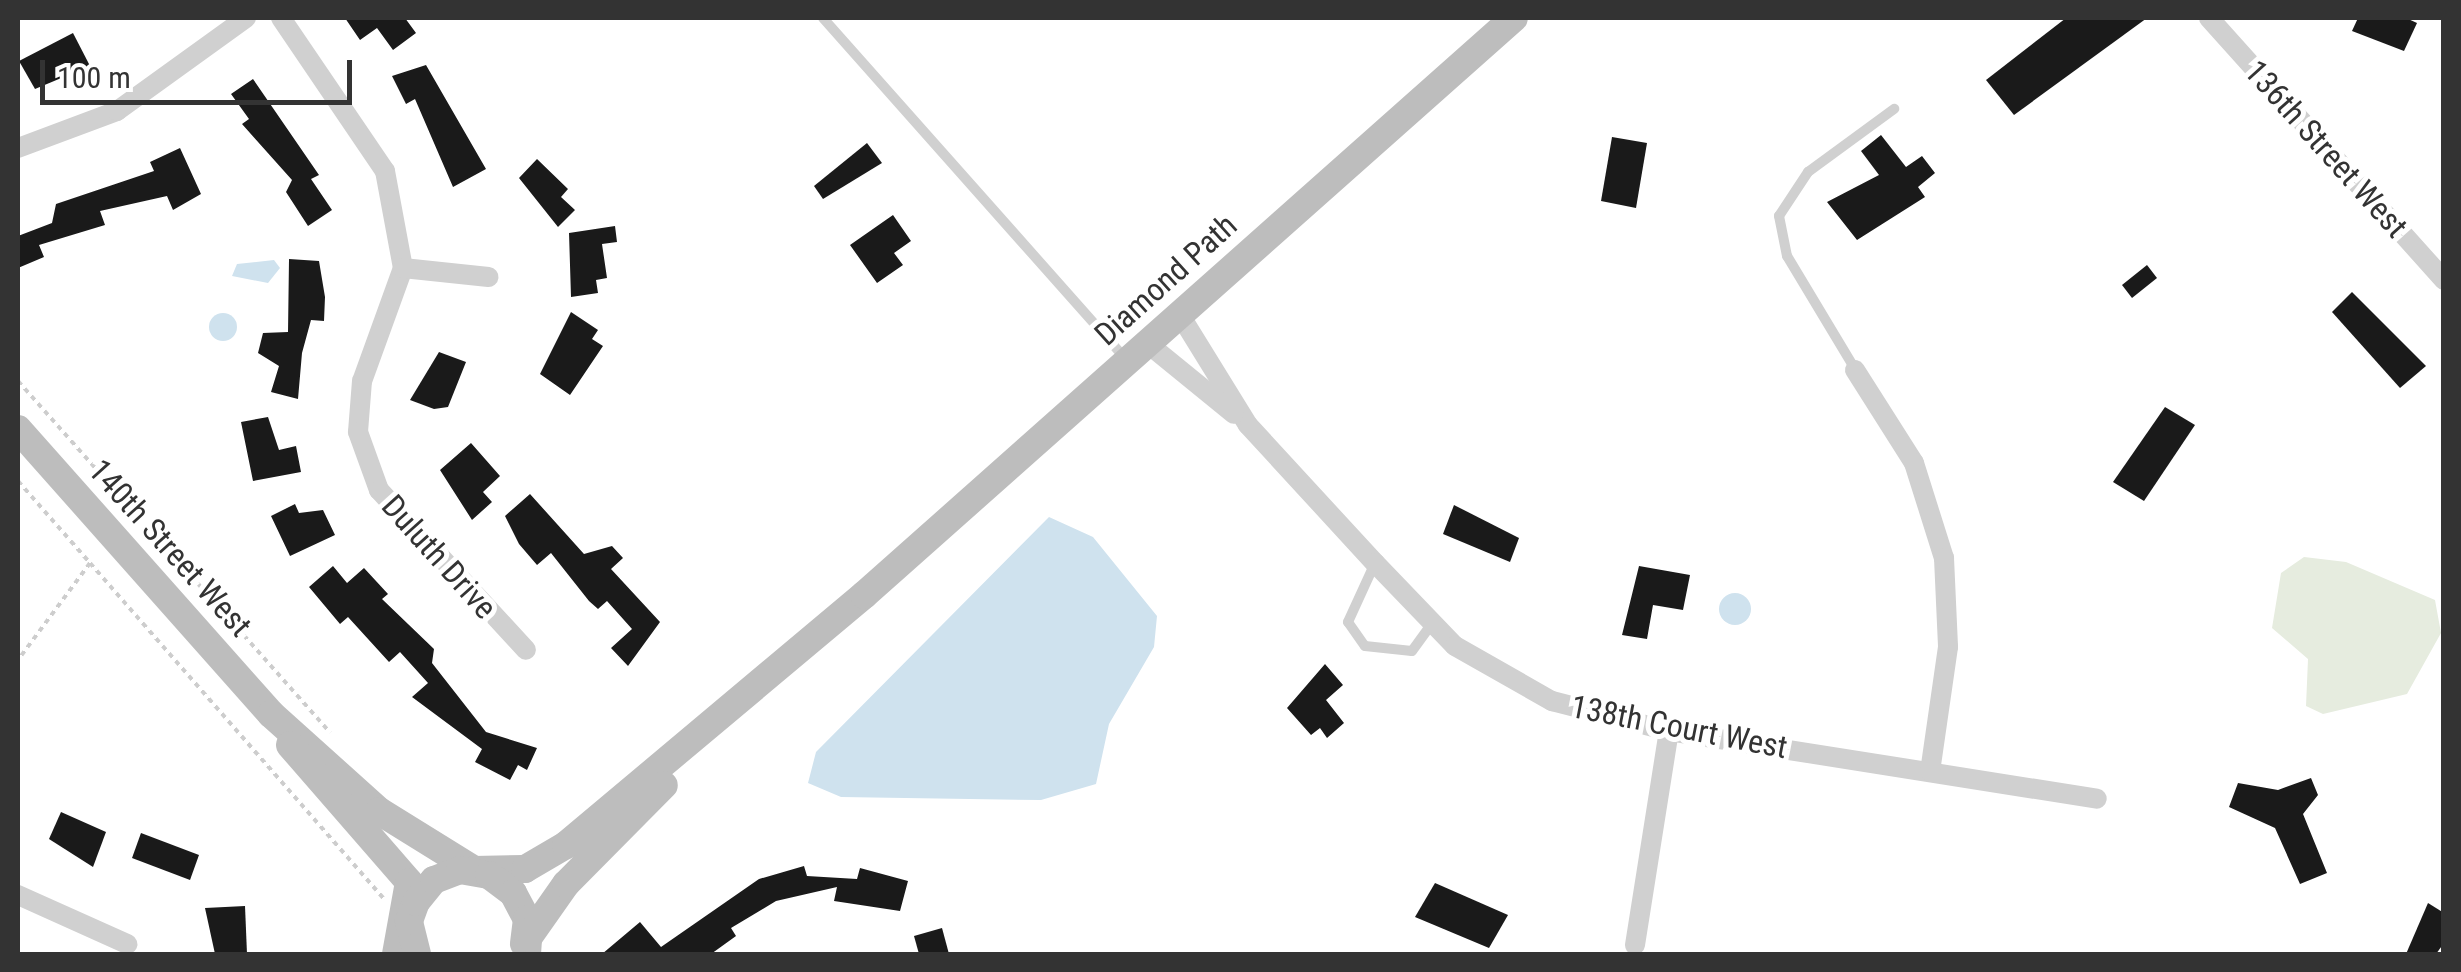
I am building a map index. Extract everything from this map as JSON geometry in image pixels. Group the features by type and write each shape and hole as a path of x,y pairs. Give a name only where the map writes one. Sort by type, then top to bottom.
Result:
{"street":[{"path":"18,148 132,102 246,18"},
{"path":"281,18 385,171 403,268 489,277"},
{"name":"Diamond Path","path":"396,954 400,915 434,880 474,870 525,869 566,845 864,595 1514,18"},
{"name":"136th Street West","path":"2208,18 2444,280"},
{"name":"Duluth Drive","path":"403,268 362,381 358,432 379,490 526,650"},
{"name":"138th Court West","path":"1180,314 1248,425 1374,563 1455,646 1552,701 1668,731 2097,798"},
{"name":"138th Court West","path":"1137,352 1248,425"},
{"path":"1855,370 1914,463 1944,558 1948,647 1930,772"},
{"name":"140th Street West","path":"18,429 271,714 378,811 474,870"},
{"name":"Diamond Path","path":"524,949 592,854 864,595"},
{"name":"140th Street West","path":"271,714 334,806 398,862 410,882 400,915"},
{"path":"1635,945 1668,731"},
{"name":"Diamond Path","path":"474,870 513,893 524,949"},
{"path":"18,895 126,944"},
{"path":"400,915 418,954"}],"lane":[{"path":"823,18 1137,352"},
{"path":"1855,370 1786,256 1779,216 1808,172 1894,109"},
{"path":"1374,563 1348,622 1365,646 1412,651 1432,622"}],"path":[{"path":"18,381 344,747"},
{"path":"18,482 400,915"},
{"path":"18,660 90,562"}],"shaded area":[{"path":"2304,557 2346,562 2435,600 2441,633 2407,694 2323,714 2306,706 2308,659 2272,628 2281,573"}],"water":[{"path":"274,260 280,268 268,283 232,276 237,264"},
{"path":"223,313 233,317 237,327 233,337 223,341 213,337 209,327 213,317"},
{"path":"1049,517 1093,537 1157,616 1154,647 1109,724 1096,784 1041,800 841,797 808,783 816,752"},
{"path":"1735,593 1746,598 1751,609 1746,620 1735,625 1724,620 1719,609 1724,598"}],"building":[{"path":"345,18 405,18 416,33 393,50 377,28 360,40"},
{"path":"2066,18 2147,18 2014,115 1986,80"},
{"path":"2358,18 2406,18 2417,23 2404,51 2352,31"},
{"path":"73,33 90,66 35,89 19,61"},
{"path":"426,65 486,169 453,187 415,99 406,104 392,76"},
{"path":"253,79 319,175 311,179 332,210 308,226 286,192 292,180 242,124 249,119 231,94"},
{"path":"1881,135 1906,167 1922,156 1935,173 1918,187 1925,197 1857,240 1827,202 1879,175 1861,151"},
{"path":"1612,137 1647,143 1636,208 1601,201"},
{"path":"867,143 882,163 823,199 814,186"},
{"path":"180,148 201,194 173,210 167,196 100,211 105,225 39,245 44,257 18,268 18,236 52,223 56,204 154,171 150,162"},
{"path":"537,159 568,189 561,197 575,210 558,227 519,178"},
{"path":"893,215 911,241 894,253 903,265 877,283 850,245"},
{"path":"615,226 617,242 602,244 607,278 596,280 598,293 571,297 569,233"},
{"path":"289,259 319,261 325,297 324,321 311,320 302,353 298,399 271,392 279,366 258,353 263,333 288,332"},
{"path":"2147,265 2157,278 2132,298 2122,285"},
{"path":"2352,292 2426,366 2400,388 2332,312"},
{"path":"571,312 598,330 592,339 603,346 570,395 540,374"},
{"path":"439,352 466,362 448,407 434,409 410,400"},
{"path":"2165,407 2195,425 2144,501 2113,482"},
{"path":"268,417 279,450 296,446 301,472 253,481 241,422"},
{"path":"471,443 500,476 483,492 492,502 472,520 440,470"},
{"path":"530,494 584,554 612,546 623,558 611,569 660,622 628,666 611,648 632,629 607,601 598,609 551,553 537,565 519,544 505,516"},
{"path":"295,504 299,513 323,510 335,535 290,556 271,516"},
{"path":"1454,505 1519,538 1510,562 1443,534"},
{"path":"333,566 347,583 364,568 388,594 382,599 434,649 432,663 486,732 537,748 527,770 518,765 510,780 475,762 482,749 412,697 428,683 400,652 389,662 348,617 340,624 309,587"},
{"path":"1639,566 1690,575 1683,610 1653,605 1647,639 1622,635"},
{"path":"1325,664 1343,685 1326,700 1344,723 1327,738 1320,728 1311,735 1287,708"},
{"path":"2311,778 2318,795 2303,814 2327,873 2300,884 2275,828 2229,807 2238,783 2278,790"},
{"path":"61,812 106,832 93,867 49,839"},
{"path":"141,833 199,855 190,880 132,858"},
{"path":"804,866 807,876 857,879 860,868 908,881 900,911 834,901 837,887 776,901 731,928 736,936 711,954 602,954 640,922 661,947 759,879"},
{"path":"1435,883 1508,915 1489,948 1415,917"},
{"path":"2428,903 2444,913 2444,943 2436,954 2406,954"},
{"path":"245,906 247,954 215,954 205,908"},
{"path":"942,928 949,954 919,954 914,936"}]}
